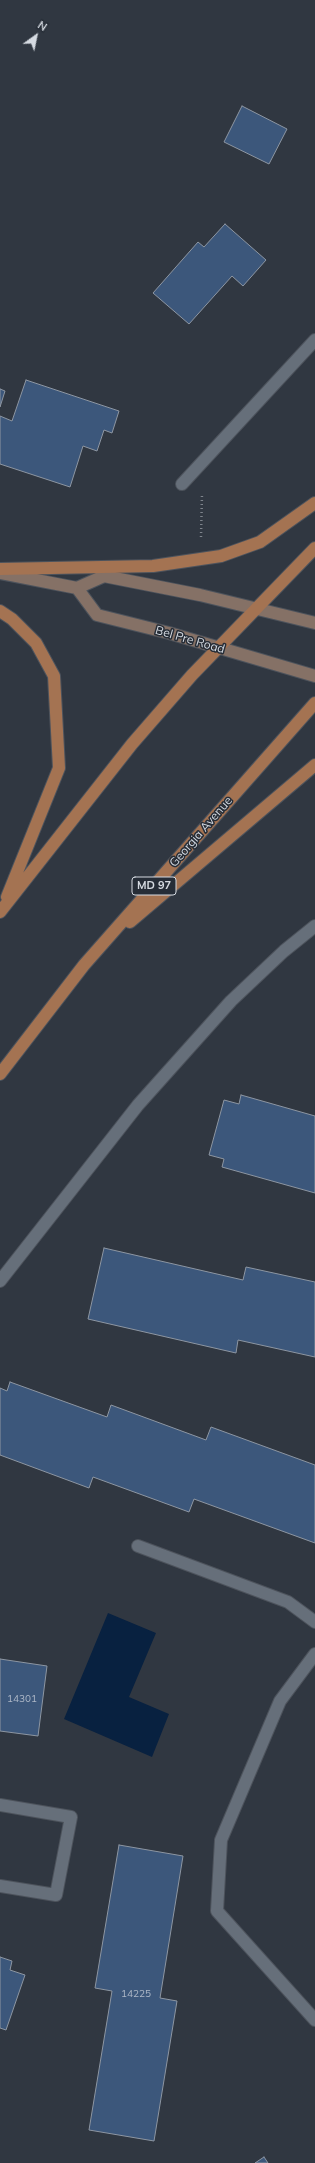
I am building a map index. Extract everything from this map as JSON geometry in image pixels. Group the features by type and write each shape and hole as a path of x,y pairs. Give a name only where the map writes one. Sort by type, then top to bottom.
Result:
{"main road":[{"path":"0,570 153,566 221,556 260,542 315,503"},
{"path":"1,910 132,744 218,648 315,548"},
{"path":"0,573 77,588 104,576 200,595 315,623"},
{"name":"Bel Pre Road","path":"77,588 97,615 315,676"},
{"path":"0,611 12,619 36,643 54,676 59,768 1,910"},
{"name":"Georgia Avenue","path":"0,1074 96,952 315,703"},
{"path":"96,952 315,764"}],"street":[{"path":"182,484 315,340"},
{"path":"0,1281 138,1106 226,1007 284,951 315,926"},
{"path":"138,1546 288,1602 315,1622"},
{"path":"315,1654 280,1702 221,1840 217,1911 315,2020"},
{"path":"0,1805 72,1817 56,1895 0,1886"}],"path":[{"path":"201,543 203,462"}],"water":[{"path":"108,1613 156,1633 129,1697 169,1714 152,1757 64,1719"}],"building":[{"path":"242,106 287,129 269,164 224,142"},
{"path":"225,224 266,260 243,286 232,276 189,324 153,293 198,242 204,247"},
{"path":"26,380 119,411 112,433 104,430 97,451 83,446 70,487 0,464 0,416 12,421"},
{"path":"0,389 5,391 0,407"},
{"path":"241,1095 315,1116 315,1193 222,1167 224,1159 209,1155 224,1100 239,1104"},
{"path":"104,1248 243,1280 246,1267 315,1282 315,1357 238,1340 236,1353 88,1319"},
{"path":"10,1382 107,1417 111,1405 206,1440 211,1427 315,1465 315,1543 194,1499 189,1512 93,1477 89,1488 0,1455 0,1388 7,1391"},
{"path":"0,1659 47,1666 38,1736 0,1731"},
{"path":"119,1845 183,1856 160,1998 177,2001 154,2141 89,2130 112,1991 95,1988"},
{"path":"0,1957 12,1961 10,1970 25,1975 6,2030 0,2028"},
{"path":"264,2157 268,2163 255,2163"}]}
